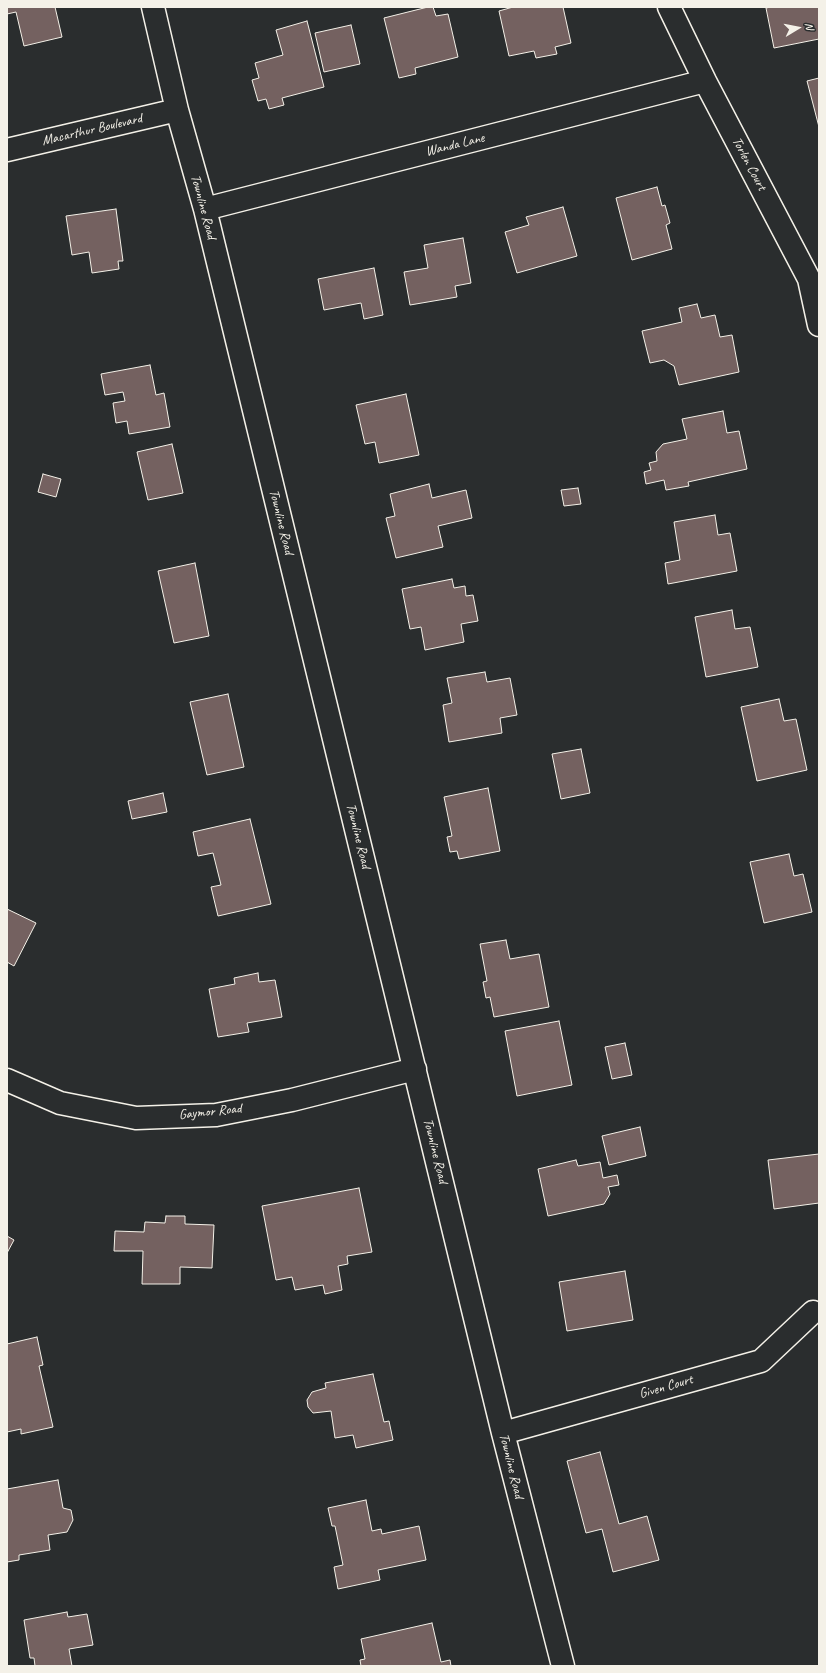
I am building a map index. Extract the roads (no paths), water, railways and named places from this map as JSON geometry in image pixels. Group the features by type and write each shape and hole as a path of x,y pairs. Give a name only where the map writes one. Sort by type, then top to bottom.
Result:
{"street":[{"name":"Townline Road","path":"153,7 177,110 205,209 503,1433 563,1666"},
{"name":"Torlen Court","path":"669,7 809,279 819,324"},
{"name":"Wanda Lane","path":"205,209 706,81"},
{"name":"Macarthur Boulevard","path":"7,150 177,110"},
{"name":"Gaymor Road","path":"7,1080 60,1103 136,1118 216,1115 292,1100 415,1069"},
{"name":"Given Court","path":"503,1433 761,1361 813,1312"}]}
